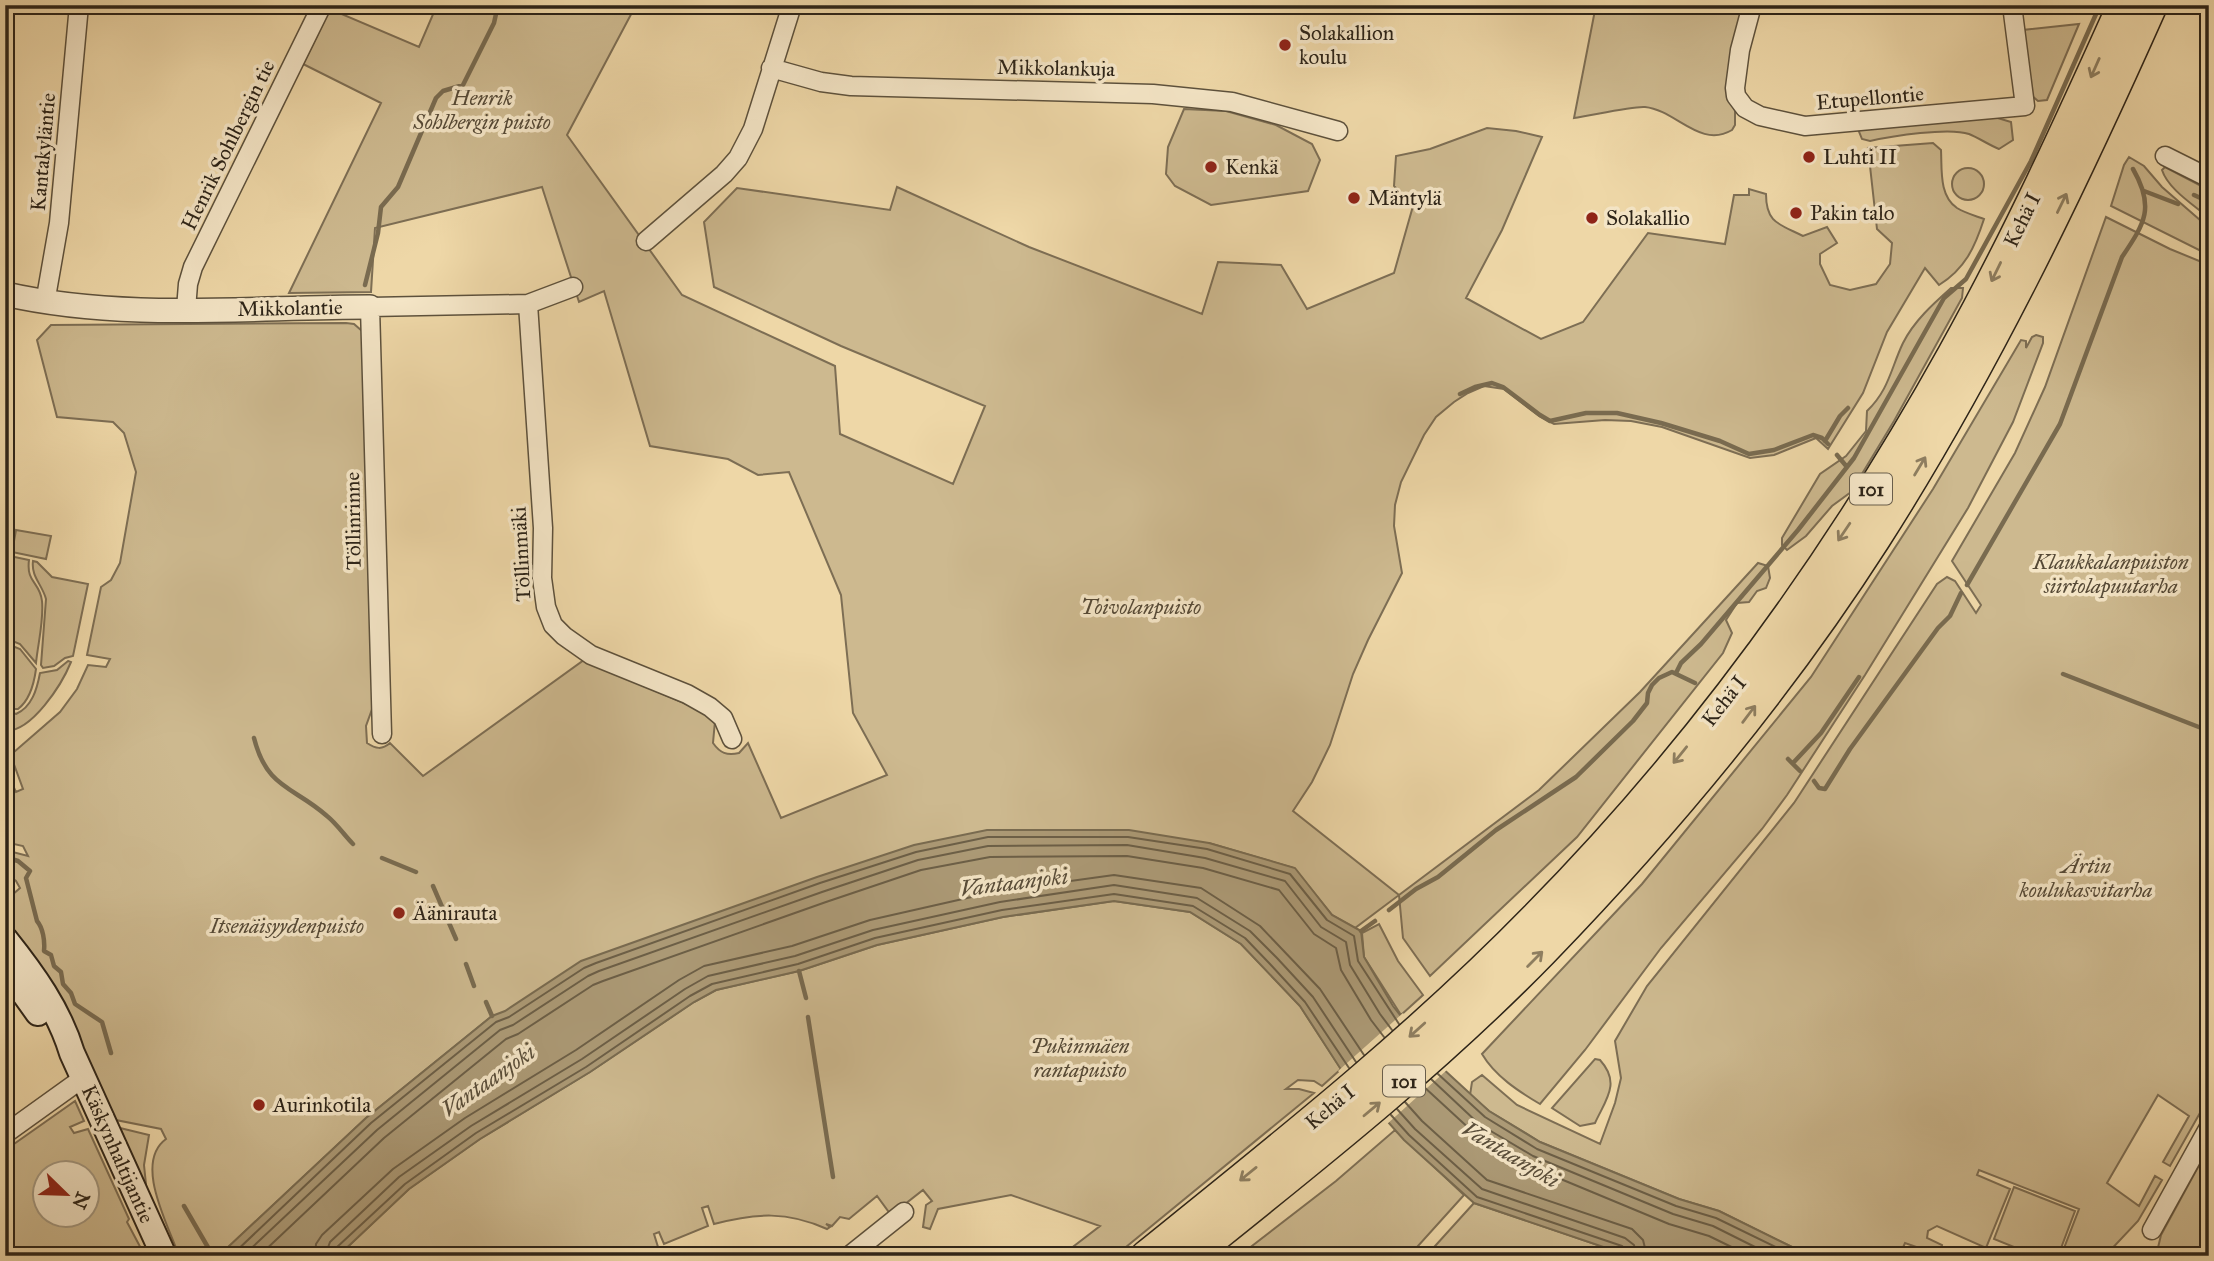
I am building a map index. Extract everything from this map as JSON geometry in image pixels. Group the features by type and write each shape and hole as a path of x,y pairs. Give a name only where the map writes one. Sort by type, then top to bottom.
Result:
{"highway":[{"name":"Kehä I","path":"1477,995 1536,918 1654,787 1750,667 1848,526 1917,417 1985,295 2059,145 2123,5"},
{"name":"Kehä I","path":"1191,1256 1310,1142 1598,893 1675,806 1739,727 1874,541 1947,422 2009,308 2072,182 2152,5"},
{"name":"Kehä I","path":"1146,1256 1310,1142"}],"main road":[{"name":"Käskynhaltijantie","path":"5,939 48,998 64,1028 72,1053 164,1256"},
{"name":"Käskynhaltijantie","path":"5,967 52,1034 72,1053"}],"street":[{"name":"Kantakyläntie","path":"45,303 59,223 79,5"},
{"name":"Henrik Sohlbergin tie","path":"186,309 188,284 193,267 322,5"},
{"path":"646,241 732,167 753,129 792,5"},
{"name":"Etupellontie","path":"1752,5 1740,50 1736,96 1745,108 1760,116 1805,126 2025,106 2012,5"},
{"name":"Mikkolankuja","path":"771,68 821,82 850,86 1110,92 1232,102 1338,131"},
{"path":"2165,156 2209,178"},
{"name":"Mikkolantie","path":"5,294 45,303 112,309 186,309 528,304 573,288"},
{"name":"Töllinmäki","path":"528,304 543,528 542,578 546,607 553,625 591,654 687,694 710,707 723,718 732,739"},
{"name":"Töllinrinne","path":"370,307 382,734"},
{"path":"5,1134 83,1078"},
{"path":"2152,1230 2209,1127"},
{"path":"849,1256 905,1212"}],"green space":[{"path":"437,5 636,5 567,135 682,295 835,366 840,434 953,484 985,406 841,346 714,287 704,222 737,188 890,210 897,187 1029,247 1202,314 1218,262 1281,265 1307,309 1394,273 1413,206 1394,186 1396,156 1430,149 1487,128 1516,131 1542,137 1502,230 1466,298 1541,339 1583,322 1648,233 1725,244 1734,195 1749,195 1749,189 1766,194 1771,217 1803,236 1827,227 1837,243 1820,254 1820,264 1830,285 1850,290 1876,284 1890,264 1892,243 1877,229 1868,148 1933,143 1941,150 1944,190 1951,203 1960,210 1984,219 1968,256 1948,279 1939,285 1925,268 1887,332 1863,393 1828,449 1816,438 1774,455 1750,458 1662,427 1631,421 1554,424 1504,389 1484,386 1454,402 1436,417 1401,482 1395,505 1394,526 1402,573 1353,674 1330,745 1312,782 1293,811 1399,895 1355,928 1332,915 1294,868 1209,843 492,1016 366,1118 226,1249 223,1256 179,1256 156,1195 153,1179 153,1163 157,1150 166,1139 161,1129 116,1120 97,1080 5,930 5,892 12,895 20,888 16,881 5,873 5,850 28,856 23,846 5,842 5,769 16,792 23,789 12,759 14,752 60,712 77,689 88,665 106,667 110,659 87,655 101,587 111,580 120,563 136,472 124,433 113,422 57,417 37,340 51,325 346,323 354,324 362,331 375,701 366,726 367,743 379,748 390,743 423,776 584,660 707,713 715,721 713,743 724,753 739,753 748,743 781,818 887,775 853,713 841,595 789,472 758,475 728,459 650,446 604,291 579,302 542,187 375,228 371,292 289,293 381,103 303,64 330,9 419,47"},
{"path":"1596,5 1722,5 1743,13 1728,92 1735,111 1735,125 1732,130 1720,135 1709,135 1645,107 1574,118"},
{"path":"2079,24 2047,100 2038,101 2031,95 2023,30"},
{"path":"1184,109 1226,111 1276,125 1312,144 1320,160 1308,191 1211,205 1175,186 1166,174 1168,147"},
{"path":"1991,116 2011,122 2013,140 1999,149 1960,132 1920,133 1870,141 1862,139 1858,129"},
{"path":"2129,157 2144,166 2162,187 2208,227 2209,255 2111,206"},
{"path":"2165,167 2209,190 2209,218 2170,184 2162,170"},
{"path":"1968,168 1979,173 1984,184 1979,195 1968,200 1957,195 1952,184 1957,173"},
{"path":"2106,217 2209,265 2209,1097 2170,1166 2163,1162 2189,1116 2158,1095 2107,1183 2139,1206 2155,1176 2162,1180 2138,1221 2105,1256 2061,1256 2079,1209 1979,1170 1977,1175 2010,1189 1986,1248 1937,1226 1928,1231 1927,1238 1942,1245 1941,1249 1961,1256 1942,1256 1905,1243 1901,1252 1905,1256 1821,1256 1794,1248 1719,1211 1679,1199 1540,1142 1489,1111 1470,1095 1472,1082 1482,1075 1517,1105 1600,1144 1621,1078 1615,1041 1647,986 1794,803 1937,584 1947,577 1955,581 1976,613 1981,605 1952,561 2015,453 2045,387"},
{"path":"1951,288 1963,288 1962,298 1851,492 1832,506 1806,536 1787,550 1782,545 1782,538 1820,474 1846,456 1866,431 1867,411 1885,387 1907,335 1924,313"},
{"path":"2036,335 2043,337 2043,343 2013,422 1968,508 1787,795 1762,829 1661,948 1585,1050 1540,1104 1523,1094 1500,1076 1482,1054 1642,884 1811,677 1933,489 2021,340 2026,341 2026,348"},
{"path":"16,530 51,536 46,559 12,552"},
{"path":"5,555 29,560 29,573 41,595 42,616 36,663 20,644 5,638"},
{"path":"33,561 52,577 88,584 73,656 54,666 43,668 41,665 46,599 35,576"},
{"path":"1758,563 1768,566 1770,578 1766,588 1757,591 1749,602 1737,603 1726,620 1732,633 1723,653 1577,837 1430,976 1403,938 1399,895 1539,790 1640,692"},
{"path":"5,643 20,649 36,669 31,691 18,709 11,709 5,704"},
{"path":"68,661 71,662 67,671 45,705 25,724 5,731 5,710 16,714 22,711 33,697 40,673 57,670"},
{"name":"Pukinmäen rantapuisto","path":"1114,901 1190,912 1241,944 1300,1006 1341,1069 1322,1086 1314,1081 1298,1080 1286,1089 1314,1093 1115,1256 1061,1256 1100,1226 1011,1195 938,1209 930,1229 923,1227 926,1205 932,1201 923,1190 891,1215 877,1196 849,1219 840,1217 832,1226 826,1224 830,1227 827,1229 798,1219 771,1216 714,1224 708,1206 702,1208 708,1226 664,1244 659,1232 654,1234 658,1247 639,1256 338,1256 409,1189 480,1139 716,990 799,971 877,945 1003,917"},
{"path":"1379,924 1398,961 1423,995 1401,1015 1364,957 1362,933"},
{"path":"1595,1059 1600,1060 1610,1076 1610,1091 1595,1123 1580,1126 1552,1108"},
{"path":"75,1101 84,1121 70,1127 74,1133 88,1129 129,1219 127,1222 145,1256 5,1256 5,1159 14,1152 14,1144"},
{"path":"120,1128 149,1135 144,1165 147,1194"},
{"path":"1395,1130 1464,1195 1409,1256 1239,1256 1336,1181"},
{"path":"2209,1147 2209,1256 2156,1256 2161,1235"},
{"path":"2014,1187 2075,1211 2058,1256 2036,1256 1994,1239"},
{"path":"1474,1203 1630,1256 1426,1256"}],"water":[{"name":"Vantaanjoki","path":"987,830 1129,830 1209,843 1295,868 1332,915 1361,931 1364,957 1393,1006 1440,1066 1489,1111 1540,1142 1679,1199 1719,1211 1794,1248 1821,1256 1630,1256 1474,1203 1404,1140 1340,1068 1300,1006 1241,944 1190,912 1114,901 1003,917 877,945 799,971 716,990 480,1139 409,1189 338,1256 223,1256 226,1249 366,1118 492,1016 505,1011 581,961 914,845"}],"pier":[{"path":"1403,1013 1423,1039 1360,1096 1338,1071"},
{"path":"1443,1064 1448,1069 1386,1125 1364,1101"}],"waterway":[{"path":"365,285 378,233 381,207 398,187 436,98 443,91 463,85 494,23 498,5"},
{"path":"1676,673 1681,663 1701,644 1798,530 1854,458 1944,298 1966,279 2031,161 2100,5"},
{"path":"1967,585 2060,424 2122,257 2141,224 2144,194 2133,169"},
{"path":"2144,191 2178,204"},
{"path":"2194,195 2209,202"},
{"path":"1460,394 1492,383 1503,387 1550,421 1586,413 1617,413 1720,441 1749,454 1774,450 1813,435 1828,444"},
{"path":"1825,441 1848,408"},
{"path":"1837,455 1847,467"},
{"path":"1814,781 1819,788 1825,789 1850,749 1938,628 1950,616 1961,593"},
{"path":"1389,910 1416,889 1438,877 1496,830 1576,777 1633,721 1647,703 1648,693 1659,678 1672,672 1695,683"},
{"path":"2063,674 2209,731"},
{"path":"1793,763 1821,733 1859,677"},
{"path":"254,738 259,755 274,777 327,816 353,844"},
{"path":"1788,759 1800,771"},
{"path":"5,857 18,861 30,871 26,878 43,935 44,951 51,955 54,966 61,972 63,984 71,993 75,1004 102,1022 111,1053"},
{"path":"382,858 416,872"},
{"path":"433,886 456,939"},
{"path":"1361,931 1375,921"},
{"path":"466,964 474,986"},
{"path":"799,971 806,998"},
{"path":"486,1002 492,1016"},
{"path":"808,1017 833,1177"},
{"path":"184,1206 213,1256"}],"place":[{"name":"Solakallion koulu","path":"1285,45"},
{"name":"Luhti II","path":"1809,157"},
{"name":"Kenkä","path":"1211,167"},
{"name":"Mäntylä","path":"1354,198"},
{"name":"Pakin talo","path":"1796,213"},
{"name":"Solakallio","path":"1592,218"},
{"name":"Äänirauta","path":"399,913"},
{"name":"Aurinkotila","path":"259,1105"}],"park label":[{"name":"Henrik Sohlbergin puisto","path":"482,110"},
{"name":"Klaukkalanpuiston siirtolapuutarha","path":"2111,574"},
{"name":"Toivolanpuisto","path":"1141,607"},
{"name":"Ärtin koulukasvitarha","path":"2086,878"},
{"name":"Itsenäisyydenpuisto","path":"287,926"}]}
